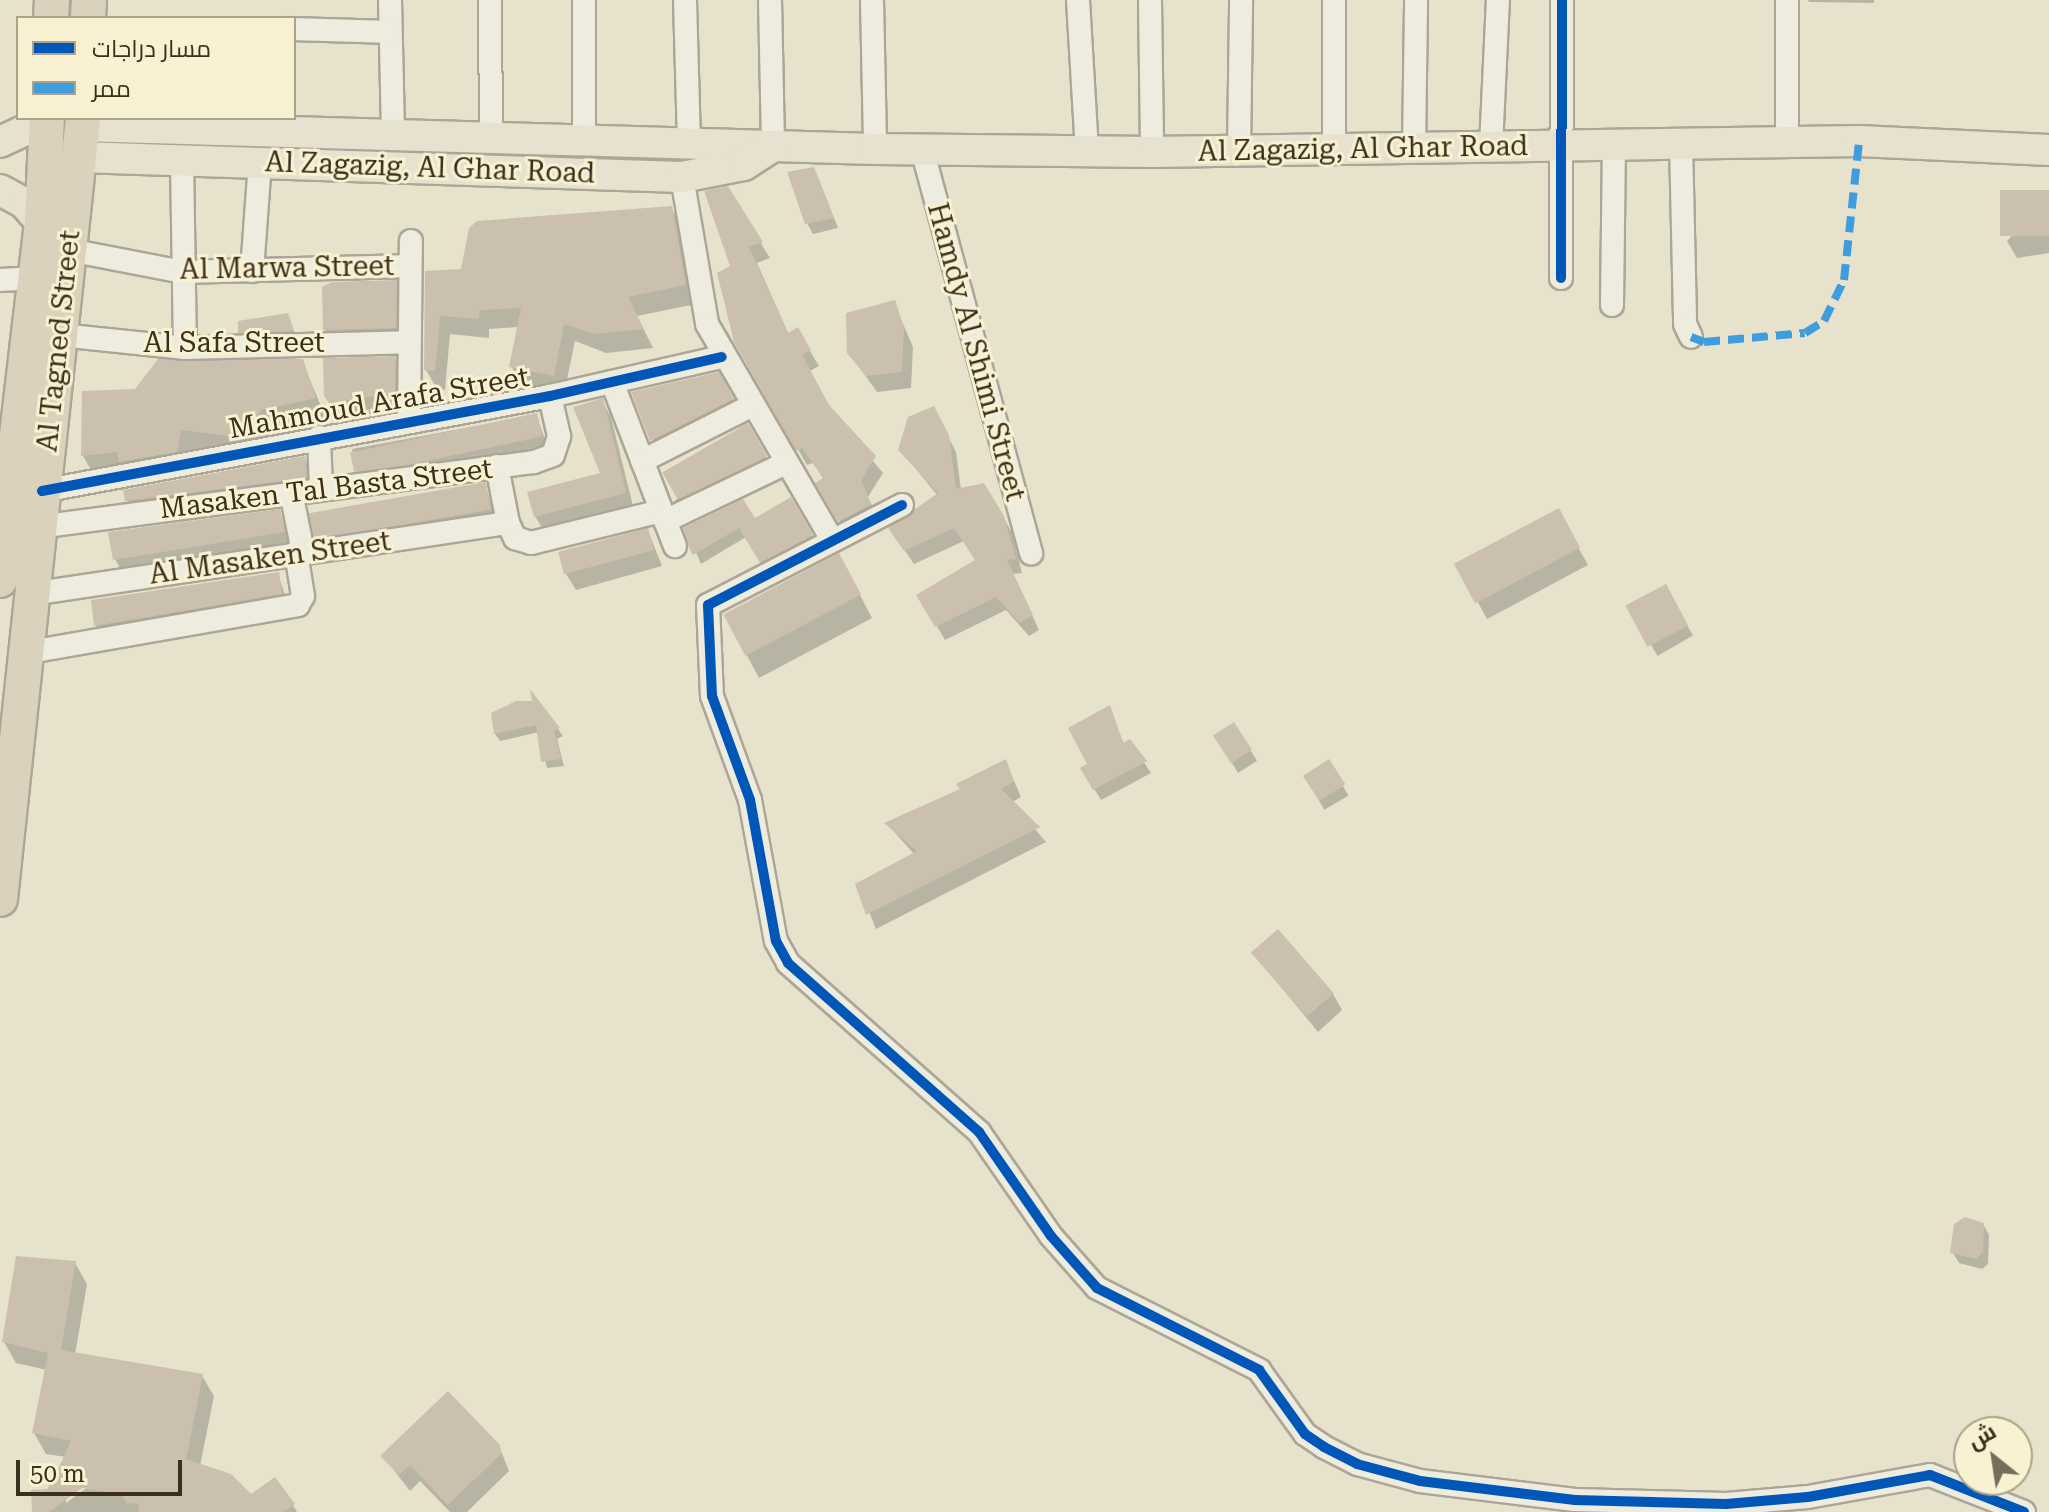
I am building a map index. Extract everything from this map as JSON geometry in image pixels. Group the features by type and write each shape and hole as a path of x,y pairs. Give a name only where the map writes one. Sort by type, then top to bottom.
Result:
{"highway":[{"name":"Al Tagned Street","path":"0,580 9,413 37,278 47,120"},
{"name":"Al Tagned Street","path":"0,899 81,134"}],"main road":[{"path":"0,142 45,120"},
{"name":"Al Zagazig, Al Ghar Road","path":"81,134 182,160 682,177 744,165 773,146"},
{"name":"Al Zagazig, Al Ghar Road","path":"81,134 393,134 875,149 1152,152 1859,141 2049,150"},
{"path":"0,190 24,203 42,224"}],"street":[{"path":"390,0 393,134"},
{"path":"490,0 491,136"},
{"path":"584,0 584,138"},
{"path":"685,0 689,141"},
{"path":"770,0 773,146"},
{"path":"872,0 875,149"},
{"path":"1078,0 1087,151"},
{"path":"1150,0 1152,152"},
{"path":"1239,151 1241,0"},
{"path":"1334,0 1334,148"},
{"path":"1414,149 1416,0"},
{"path":"1491,147 1498,0"},
{"path":"1561,278 1559,145 1562,0"},
{"path":"1787,0 1787,144"},
{"path":"296,29 390,32"},
{"path":"1681,142 1685,324 1691,337"},
{"path":"1612,305 1614,144"},
{"name":"Hamdy Al Shimi Street","path":"922,149 1031,554"},
{"path":"182,160 185,348"},
{"path":"252,271 260,163"},
{"path":"682,177 699,300 722,357 832,540"},
{"path":"409,421 411,241"},
{"name":"Al Marwa Street","path":"69,250 183,272 410,266"},
{"path":"0,280 37,278"},
{"name":"Al Safa Street","path":"60,335 185,348 408,342"},
{"name":"Mahmoud Arafa Street","path":"42,491 550,396 722,357"},
{"path":"612,382 675,546"},
{"name":"Masaken Tal Basta Street","path":"38,527 497,466 553,455 559,436 550,396"},
{"path":"642,461 751,406"},
{"path":"319,437 321,488"},
{"path":"497,466 508,523 515,538 531,543 663,516 786,463"},
{"path":"24,653 298,605 303,596 291,492"},
{"path":"902,505 716,598 705,616 712,696 750,800 776,941 788,963 855,1027 949,1100 979,1132 1051,1236 1097,1288 1259,1370 1305,1434 1324,1447 1357,1464 1420,1481 1575,1500 1726,1504 1808,1497 1930,1475 2024,1512"},
{"name":"Al Masaken Street","path":"31,594 508,523"}],"building":[{"path":"814,167 834,218 805,224 787,172"},
{"path":"728,186 763,242 749,247 788,333 798,327 811,350 802,355 829,405 876,456 861,480 871,504 838,522 815,483 823,478 802,448 796,451 734,342 717,273 730,266 704,191"},
{"path":"2000,190 2049,190 2049,236 2000,236"},
{"path":"672,206 686,285 628,297 644,329 594,334 564,324 554,376 509,367 521,308 480,310 479,319 440,316 435,371 424,370 425,271 461,269 469,228 477,221"},
{"path":"397,280 396,328 323,330 322,287 332,282"},
{"path":"895,300 904,328 902,372 866,376 847,353 846,313"},
{"path":"288,313 294,331 238,333 238,321"},
{"path":"396,356 395,393 329,403 324,396 323,358"},
{"path":"158,359 303,359 316,398 261,410 247,438 181,430 177,452 119,462 117,452 81,456 82,391 135,389"},
{"path":"719,372 734,399 650,441 631,392"},
{"path":"603,398 626,493 534,517 527,492 600,473 573,407"},
{"path":"934,406 949,435 956,489 984,483 1004,516 1016,559 1007,560 1033,615 1020,623 996,597 935,627 916,595 975,560 954,528 904,551 888,528 938,493 898,450 908,417"},
{"path":"537,413 542,436 355,476 350,453"},
{"path":"748,423 767,456 681,505 662,472"},
{"path":"305,456 307,478 125,501 123,490"},
{"path":"486,482 491,510 314,541 309,513"},
{"path":"791,497 813,535 760,563 739,528 693,555 689,548 683,528 743,499 755,518"},
{"path":"1559,508 1580,548 1475,604 1454,564"},
{"path":"280,509 285,532 113,560 108,532"},
{"path":"648,528 654,550 564,574 558,552"},
{"path":"839,553 861,594 745,656 723,615"},
{"path":"279,572 282,594 94,626 91,600"},
{"path":"1666,584 1688,625 1647,647 1625,606"},
{"path":"530,689 560,728 554,731 561,759 541,762 536,725 494,734 491,713 516,701 532,701"},
{"path":"1110,705 1123,743 1130,739 1147,761 1093,790 1080,768 1087,764 1068,728"},
{"path":"1234,722 1252,750 1231,763 1213,736"},
{"path":"1006,759 1014,782 1001,789 1040,827 866,915 855,884 917,851 884,823 960,789 956,784"},
{"path":"1329,759 1345,784 1319,801 1303,776"},
{"path":"1278,929 1334,993 1307,1017 1251,953"},
{"path":"1965,1217 1984,1223 1983,1252 1976,1259 1950,1253 1954,1224"},
{"path":"16,1256 76,1261 61,1350 203,1374 186,1459 231,1474 251,1494 275,1477 295,1504 283,1512 139,1512 138,1503 127,1504 121,1494 82,1488 49,1512 32,1512 31,1490 49,1489 71,1441 32,1433 48,1353 2,1342"},
{"path":"448,1391 500,1445 501,1454 448,1505 410,1465 399,1475 380,1456"}],"marked path":[{"path":"1691,337 1704,342 1805,333 1824,321 1844,280 1859,141"}],"cycle path":[{"path":"1561,278 1562,0"},
{"path":"42,491 550,396 722,357"},
{"path":"902,505 708,605 712,696 750,800 776,941 788,963 979,1132 1051,1236 1097,1288 1259,1370 1305,1434 1324,1447 1357,1464 1420,1481 1575,1500 1726,1504 1808,1497 1930,1475 2024,1512"}]}
